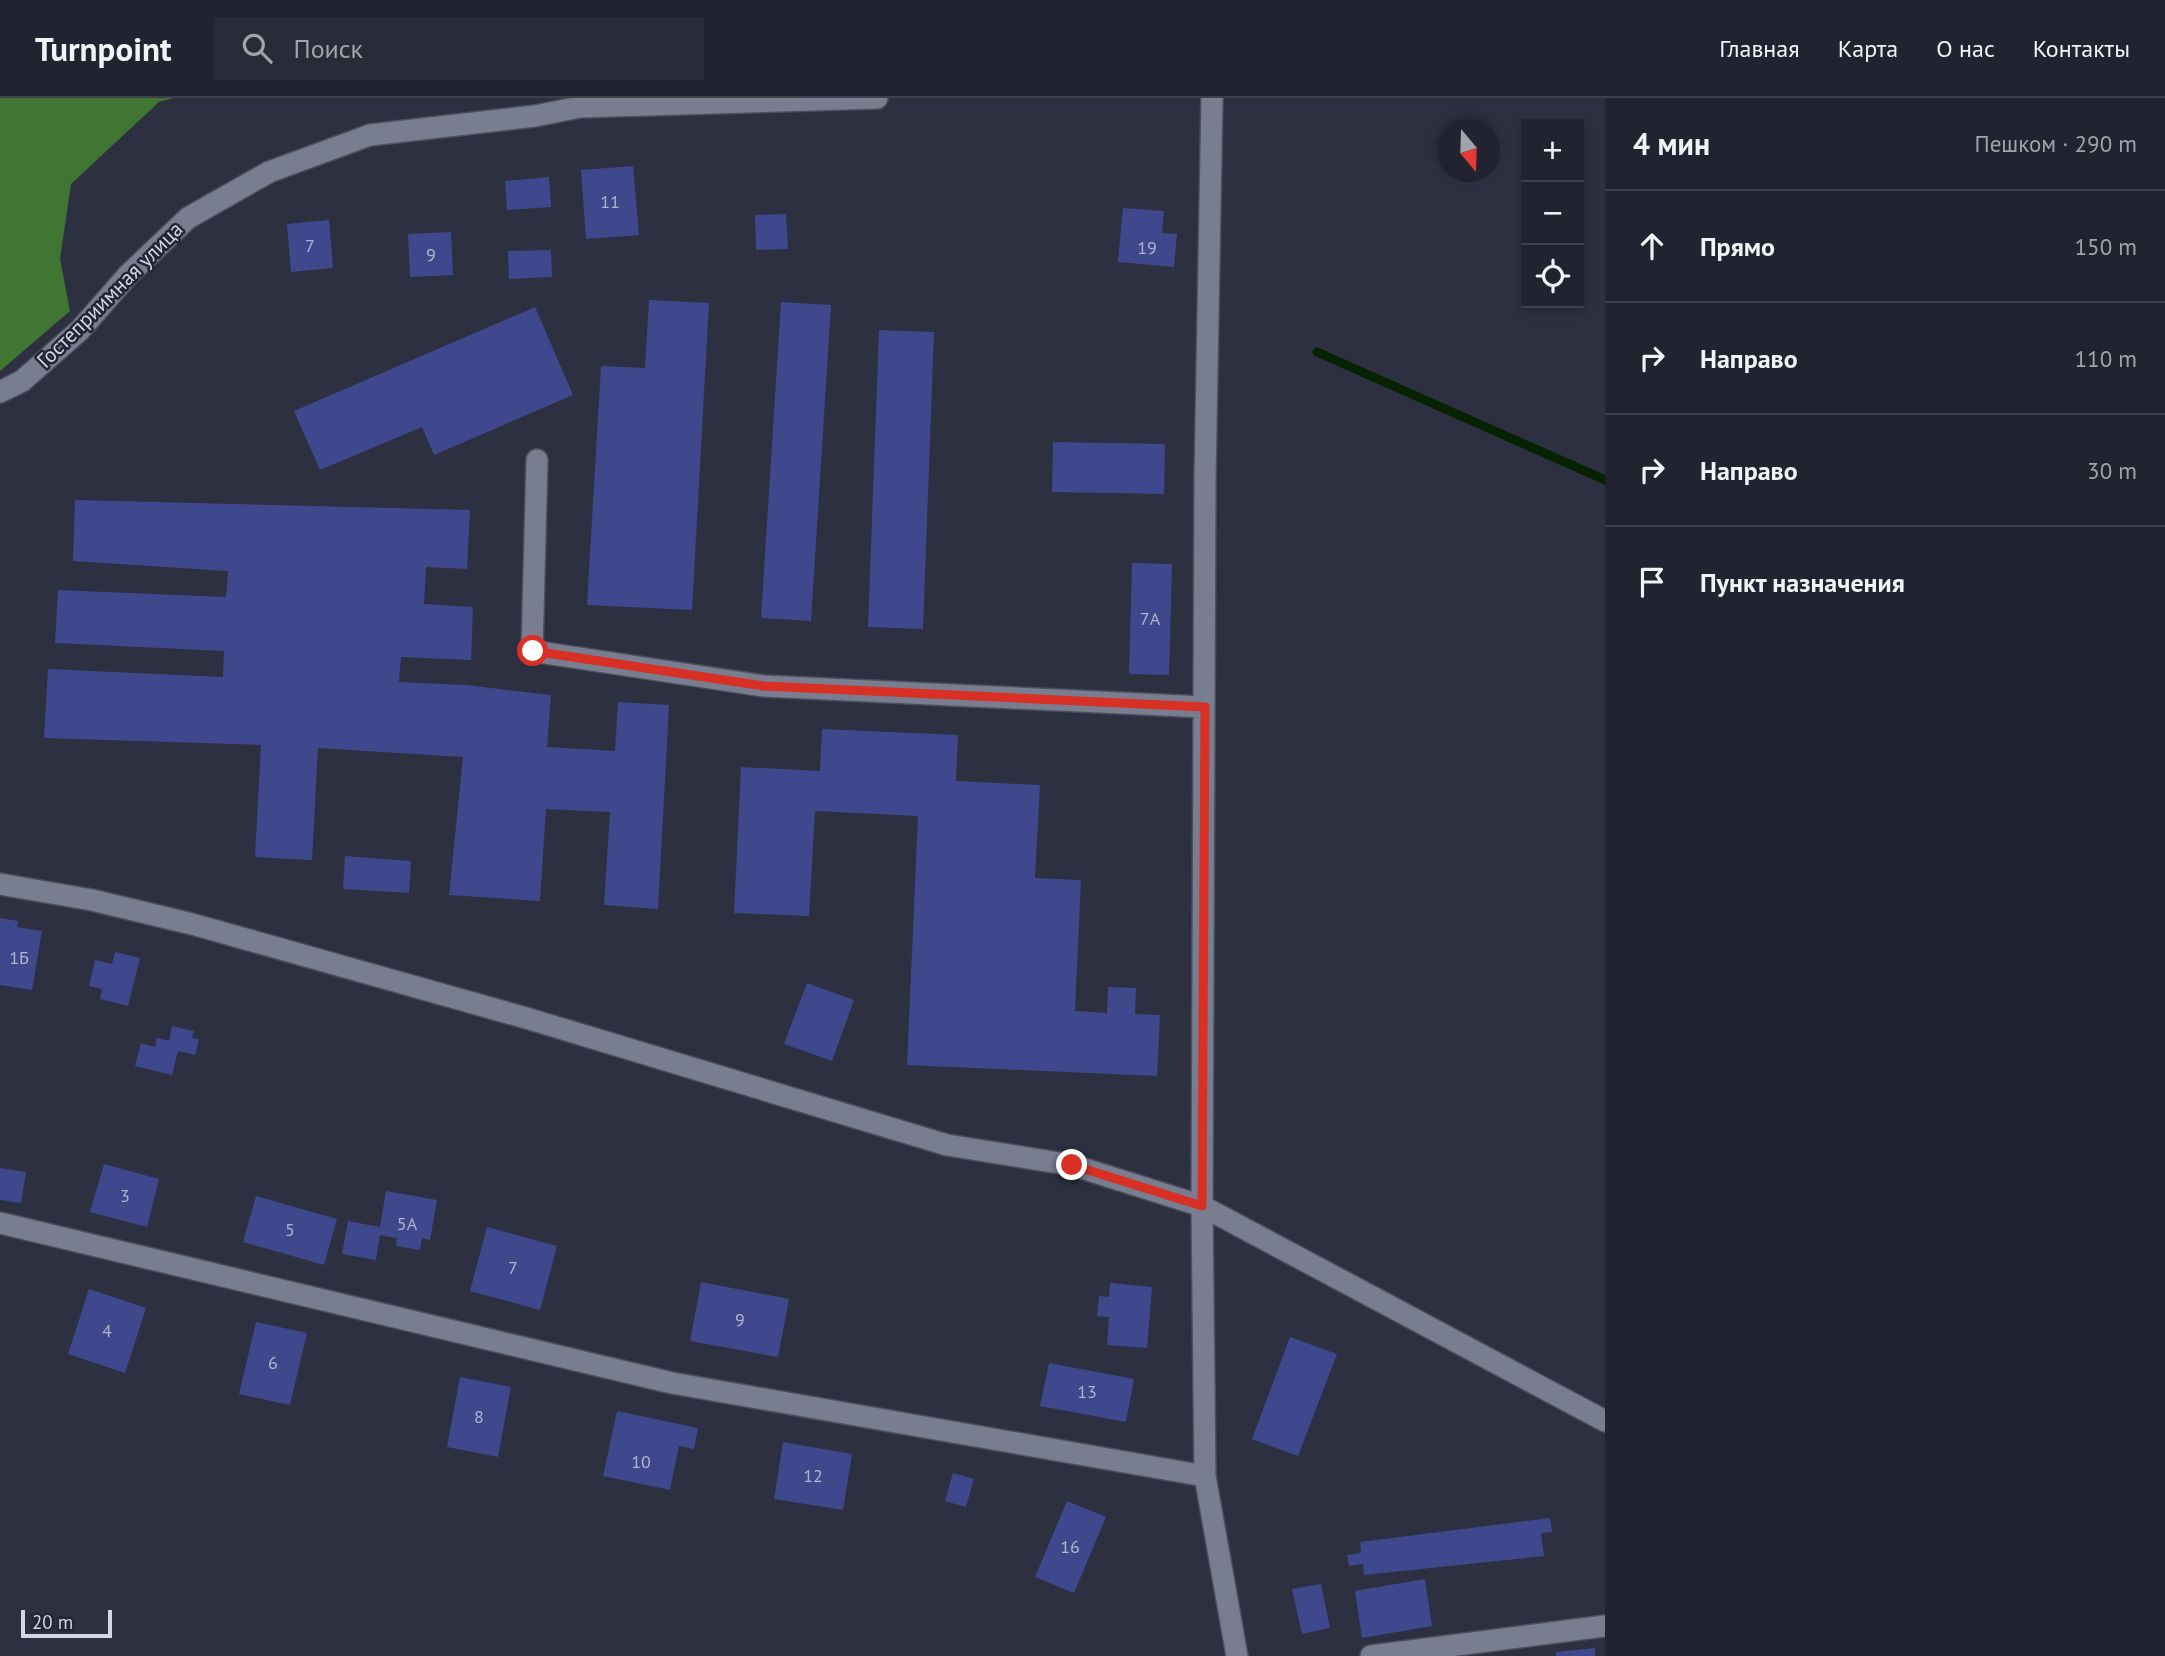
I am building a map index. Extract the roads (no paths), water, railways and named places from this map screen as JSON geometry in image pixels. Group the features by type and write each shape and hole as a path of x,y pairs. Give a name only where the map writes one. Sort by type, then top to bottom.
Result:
{"street":[{"name":"Гостеприимная улица","path":"0,392 22,381 80,330 128,274 188,218 269,172 370,135 535,116 579,103 877,98"},
{"path":"1212,98 1202,1206 1205,1476 1237,1656"},
{"path":"537,460 533,651 764,686 1205,707"},
{"path":"0,884 92,900 192,924 526,1018 947,1145 1072,1165 1202,1206 1605,1421"},
{"path":"0,1223 672,1383 1205,1476"},
{"path":"1371,1656 1605,1626"}],"waterway":[{"path":"1317,352 1605,480"}]}
